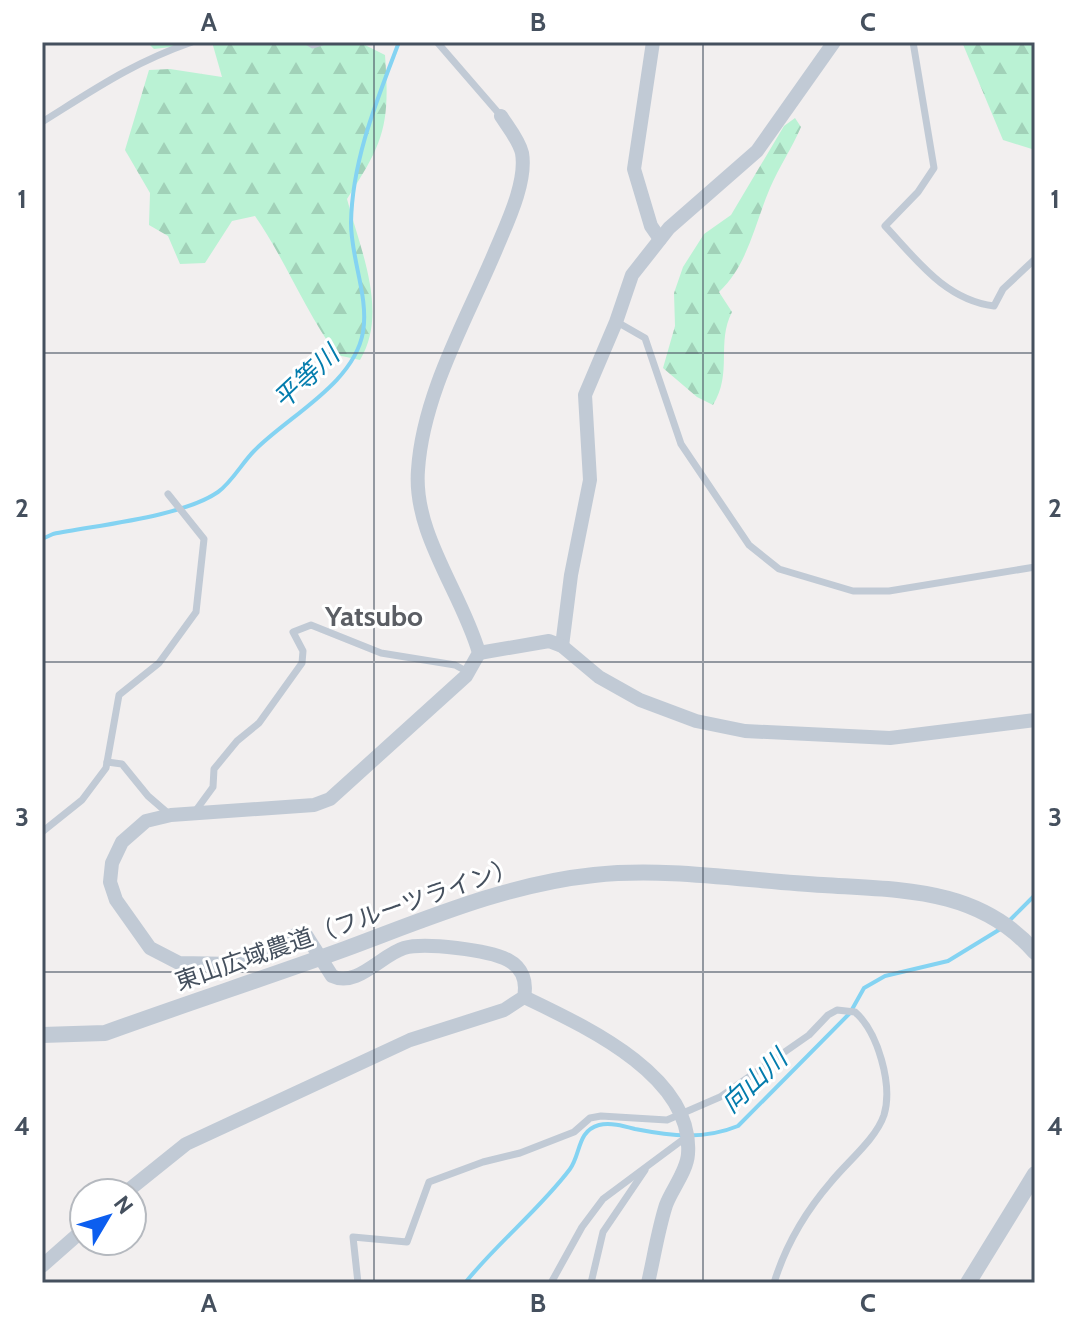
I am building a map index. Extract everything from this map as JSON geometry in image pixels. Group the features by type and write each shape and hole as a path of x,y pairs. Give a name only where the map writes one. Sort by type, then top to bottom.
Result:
{"street":[{"path":"653,42 634,169 651,226 660,239"},
{"path":"562,646 571,575 590,480 585,395 632,275 660,239 757,151 834,42"},
{"path":"479,653 420,507 417,473 438,388 509,217 519,179 522,154 501,116"},
{"path":"479,653 549,641 562,646 599,677 640,700 696,721 745,731 890,738 1035,720"},
{"path":"143,1177 157,1165 210,1133 410,1040 504,1010 524,997 526,984 520,970 509,960 421,945 401,949 353,978 339,980 332,976 306,935 295,935 272,950 235,964 179,963 150,948 116,900 110,882 112,863 129,833 146,821 171,815 314,805 330,799 468,672 479,653"},
{"name":"東山広域農道（フルーツライン）","path":"42,1035 105,1033 495,895 594,875 659,874 890,889 944,897 991,913 1018,933 1035,952"},
{"path":"524,997 630,1055 656,1078 680,1115 687,1137 688,1157 666,1205 648,1283"},
{"path":"968,1283 1035,1174"},
{"path":"42,1266 68,1243"}],"lane":[{"path":"42,122 105,80 152,56 192,42"},
{"path":"308,42 313,45 322,42"},
{"path":"437,42 501,116"},
{"path":"913,42 934,168 918,192 885,226 941,285 975,304 994,306 1003,289 1035,259"},
{"path":"616,322 645,338 681,444 749,545 779,569 853,591 918,587 1035,567"},
{"path":"42,832 82,800 107,762 119,695 159,663 196,612 204,539 170,497"},
{"path":"193,814 213,787 214,769 237,741 259,723 302,663 303,651 293,632 299,627 311,625 381,653 455,665 468,672"},
{"path":"107,762 122,764 148,796 171,815"},
{"path":"358,1283 353,1237 407,1242 429,1182 560,1138 590,1118 667,1120 680,1115 720,1097 809,1035 837,1010 855,1012 872,1031 887,1092 883,1118 820,1196 783,1254 774,1283"},
{"path":"551,1283 582,1227 603,1199 687,1137"},
{"path":"591,1283 603,1232 651,1162"}],"green space":[{"path":"147,42 212,42 154,49"},
{"path":"212,42 359,42 385,55 387,98 382,131 370,162 347,199 372,301 372,322 360,360 337,355 255,216 232,221 205,263 180,264 168,236 149,225 150,193 125,150 149,70 170,69 222,77"},
{"path":"962,42 1035,42 1035,150 1003,140"},
{"path":"795,118 801,127 770,188 744,256 719,292 732,312 725,335 722,381 713,405 697,397 663,368 675,326 674,293 683,267 704,234 731,215 784,126"}],"waterway":[{"name":"平等川","path":"42,539 53,534 162,514 202,501 228,483 254,451 318,398 347,368 357,351 364,319 352,237 352,200 367,131 399,42"},
{"name":"向山川","path":"1009,921 1035,895"},
{"name":"向山川","path":"465,1283 558,1184 574,1163 583,1138 592,1128 612,1124 687,1135 713,1133 738,1126 850,1013 864,988 885,976 948,961 1002,928"}],"district":[{"name":"Yatsubo","path":"374,616"}]}
